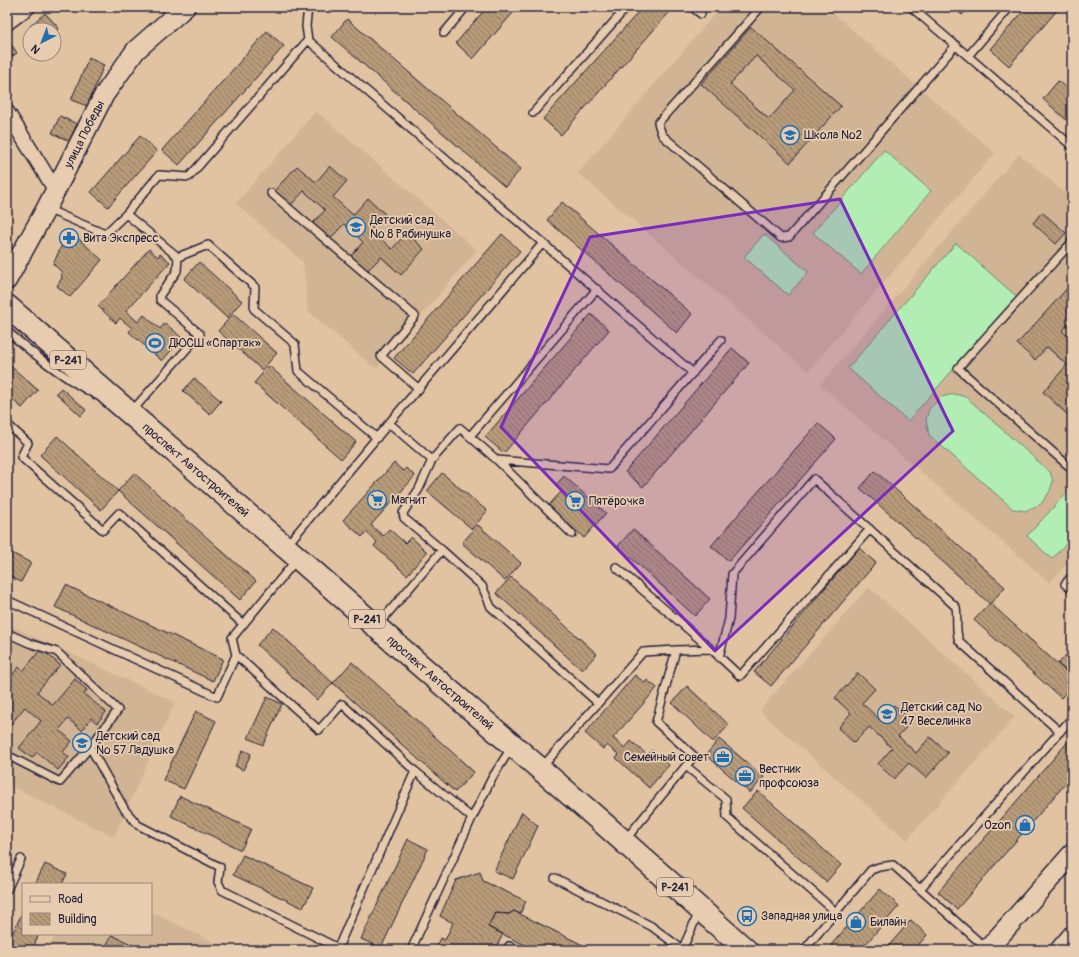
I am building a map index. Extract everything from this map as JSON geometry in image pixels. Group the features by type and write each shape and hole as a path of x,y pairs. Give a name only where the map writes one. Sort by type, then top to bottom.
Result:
{"highway":[{"name":"проспект Автостроителей","path":"7,306 130,414 292,552 746,950"}],"street":[{"path":"7,23 28,7"},
{"name":"улица Победы","path":"7,280 56,191 104,95 136,50 175,10"},
{"path":"7,112 56,191"},
{"path":"987,950 1072,854"},
{"path":"1060,950 1072,936"}],"lane":[{"path":"308,7 306,26 308,40 692,372"},
{"path":"444,33 466,7"},
{"path":"533,113 627,7"},
{"path":"692,7 701,14"},
{"path":"761,7 658,123 662,135 780,238 789,237 956,45"},
{"path":"911,7 1072,146"},
{"path":"968,56 1010,7"},
{"path":"46,209 105,234 126,214 159,176 189,177 308,40"},
{"path":"271,192 415,316 381,356 419,389"},
{"path":"126,214 178,257"},
{"path":"1072,242 958,368 1072,469"},
{"path":"472,818 415,771 342,704 319,730 236,655 232,638 292,552 377,438 543,243"},
{"path":"178,257 208,245 255,287 254,309 295,344 298,371 377,438"},
{"path":"7,331 28,350 82,388 130,414 200,334 160,300 160,295 177,271 178,257"},
{"path":"470,436 597,289"},
{"path":"497,460 609,469 721,340"},
{"path":"7,424 28,443 21,457 103,530 119,513 243,624"},
{"path":"389,424 432,460"},
{"path":"572,534 497,460 460,428 432,460 419,489 403,513 404,518 482,586 491,608 598,703"},
{"path":"719,657 729,619 732,574 814,479 956,606 958,616 956,633 959,641 1060,732"},
{"path":"616,567 740,676 870,529"},
{"path":"376,627 442,550"},
{"path":"1072,576 1065,584 1072,590"},
{"path":"7,600 217,697 236,655"},
{"path":"7,633 29,643 58,652 118,710 90,747 60,782 7,755"},
{"path":"541,769 643,652 711,649"},
{"path":"624,842 694,756 656,722 676,650"},
{"path":"920,889 1072,718"},
{"path":"411,950 472,818 492,778 513,745"},
{"path":"90,747 125,810 138,825 220,867 218,882 222,890 337,949 415,771"},
{"path":"686,766 726,799 727,817 836,912"},
{"path":"7,890 22,859"},
{"path":"804,950 871,870 893,865 987,950"},
{"path":"555,878 651,926 682,949 700,910"},
{"path":"507,950 509,946 519,950"}],"highlighted area":[{"path":"840,199 953,431 715,651 501,427 590,237"}],"shaded area":[{"path":"721,7 826,7 995,153 808,371 578,173"},
{"name":"Детский сад № 8 Рябинушка","path":"316,111 477,250 376,369 308,311 303,262 236,203"},
{"path":"1019,154 1072,199 1072,557 1050,583 820,385"},
{"name":"Детский сад № 47 Веселинка","path":"869,587 1015,717 907,840 768,719 760,710"},
{"name":"Детский сад № 57 Ладушка","path":"7,624 175,702 114,837 7,784"},
{"path":"152,912 230,950 48,950 56,935 152,935"}],"green space":[{"path":"884,150 931,191 861,274 813,233"},
{"path":"764,234 808,272 788,295 744,257"},
{"path":"956,243 1017,297 908,421 848,368"},
{"path":"954,394 966,397 1050,472 1053,481 1050,491 1041,504 1025,511 1013,509 929,435 926,420 929,409 941,397"},
{"path":"1072,487 1072,537 1052,559 1027,536"}],"building":[{"path":"487,7 518,7 473,59 456,43"},
{"path":"643,7 674,7 561,135 543,119"},
{"path":"953,7 970,7 962,15"},
{"path":"1027,7 1060,7 1009,66 990,49"},
{"path":"45,13 53,22 35,22"},
{"path":"347,19 521,169 505,187 332,37"},
{"path":"751,27 841,106 790,163 701,84","holes":["756,56 795,90 769,119 730,84"]},
{"path":"267,31 284,46 179,165 162,150"},
{"path":"9,41 17,53 7,60 7,43"},
{"path":"89,58 104,65 87,106 71,100"},
{"path":"1058,81 1072,93 1072,125 1043,99"},
{"path":"60,116 77,124 69,141 52,133"},
{"path":"140,136 157,151 108,207 91,192"},
{"path":"297,166 316,182 330,166 347,181 333,197 353,215 368,198 385,214 371,230 392,249 407,233 424,249 401,275 381,257 366,272 350,257 363,242 344,224 329,240 312,224 325,210 304,191 290,206 274,191"},
{"path":"562,202 692,314 677,333 547,220"},
{"path":"1042,212 1066,233 1056,244 1033,223"},
{"path":"69,230 102,260 70,297 57,286 62,278 61,271 53,264"},
{"path":"502,234 520,251 413,374 394,358"},
{"path":"149,249 158,257 160,254 170,262 126,311 138,322 144,315 160,329 165,323 182,338 162,361 129,332 132,328 120,318 116,323 98,306"},
{"path":"199,262 242,301 227,318 184,279"},
{"path":"1072,283 1072,320 1062,331 1072,340 1072,419 1043,392 1067,365 1047,347 1035,360 1017,344"},
{"path":"233,314 277,353 262,370 218,331"},
{"path":"591,314 609,330 504,453 485,437"},
{"path":"732,348 749,363 643,487 625,472"},
{"path":"7,363 38,390 22,408 7,395"},
{"path":"269,366 356,442 341,459 254,383"},
{"path":"194,378 221,401 210,414 183,391"},
{"path":"61,388 86,410 81,416 56,393"},
{"path":"818,423 836,439 729,561 711,546"},
{"path":"57,436 118,491 101,510 40,455"},
{"path":"394,463 403,471 406,468 415,476 371,525 383,536 389,529 405,543 411,537 427,552 407,575 374,546 377,542 366,532 362,537 343,520"},
{"path":"875,471 1005,587 990,604 860,488"},
{"path":"134,473 256,581 240,600 118,491"},
{"path":"442,473 487,511 472,529 427,491"},
{"path":"564,476 606,513 584,538 548,506 562,491 556,485"},
{"path":"478,525 521,563 505,581 462,543"},
{"path":"633,529 710,599 695,616 618,546"},
{"path":"859,548 876,563 771,686 754,672"},
{"path":"12,553 31,563 21,582 7,575 7,561"},
{"path":"511,577 597,654 582,670 496,593"},
{"path":"66,585 223,659 213,681 55,607"},
{"path":"990,603 1072,677 1072,686 1061,698 974,620"},
{"path":"273,627 333,683 317,700 257,645"},
{"path":"1072,648 1072,676 1058,664"},
{"path":"41,649 60,665 37,692 53,705 75,679 87,690 84,694 106,712 97,723 91,718 82,730 68,719 59,730 72,741 63,752 69,757 58,770 37,752 32,758 19,748 41,721 25,707 7,729 7,679 8,680 19,667 23,671"},
{"path":"352,662 474,772 455,792 333,683"},
{"path":"858,673 875,689 862,703 880,720 894,705 912,721 898,736 916,753 930,737 948,753 926,778 909,763 894,779 878,764 892,748 869,727 854,743 838,728 851,713 835,698"},
{"path":"635,675 645,683 647,680 657,688 613,738 625,748 631,741 647,755 652,750 669,765 649,788 616,758 619,755 607,745 603,749 585,733"},
{"path":"687,686 729,725 713,742 672,703"},
{"path":"267,697 282,704 263,745 248,738"},
{"path":"196,711 216,721 184,789 163,780"},
{"path":"1072,737 1072,776 957,909 938,892"},
{"path":"719,739 764,777 750,793 706,755"},
{"path":"243,750 251,754 243,770 235,766"},
{"path":"758,791 841,865 826,882 742,808"},
{"path":"180,796 251,829 241,850 171,816"},
{"path":"522,812 538,826 513,879 494,871"},
{"path":"408,839 428,849 381,948 361,939"},
{"path":"243,855 313,888 303,908 233,875"},
{"path":"45,864 67,874 62,883 36,883"},
{"path":"480,872 483,881 526,901 520,914 514,911 509,914 495,913 488,927 503,934 495,950 435,950 441,938 445,940 453,923 440,916 456,880"},
{"path":"880,889 899,906 865,945 870,950 836,950 831,945"},
{"path":"514,911 593,950 535,950 488,927 495,913 509,914"},
{"path":"22,913 22,935 39,935 32,950 7,950 7,945"},
{"path":"911,920 927,935 914,950 885,950"},
{"path":"112,935 133,945 131,950 104,950"}],"place":[{"name":"Школа №2","path":"790,135"},
{"name":"Детский сад № 8 Рябинушка","path":"356,227"},
{"name":"Вита Экспресс","path":"69,238"},
{"name":"ДЮСШ «Спартак»","path":"155,343"},
{"name":"Магнит","path":"377,500"},
{"name":"Пятёрочка","path":"575,501"},
{"name":"Детский сад № 47 Веселинка","path":"887,714"},
{"name":"Детский сад № 57 Ладушка","path":"82,743"},
{"name":"Семейный совет","path":"723,757"},
{"name":"Вестник профсоюза","path":"745,776"},
{"name":"Ozon","path":"1025,825"},
{"name":"Западная улица","path":"747,916"},
{"name":"Билайн","path":"856,922"}]}
